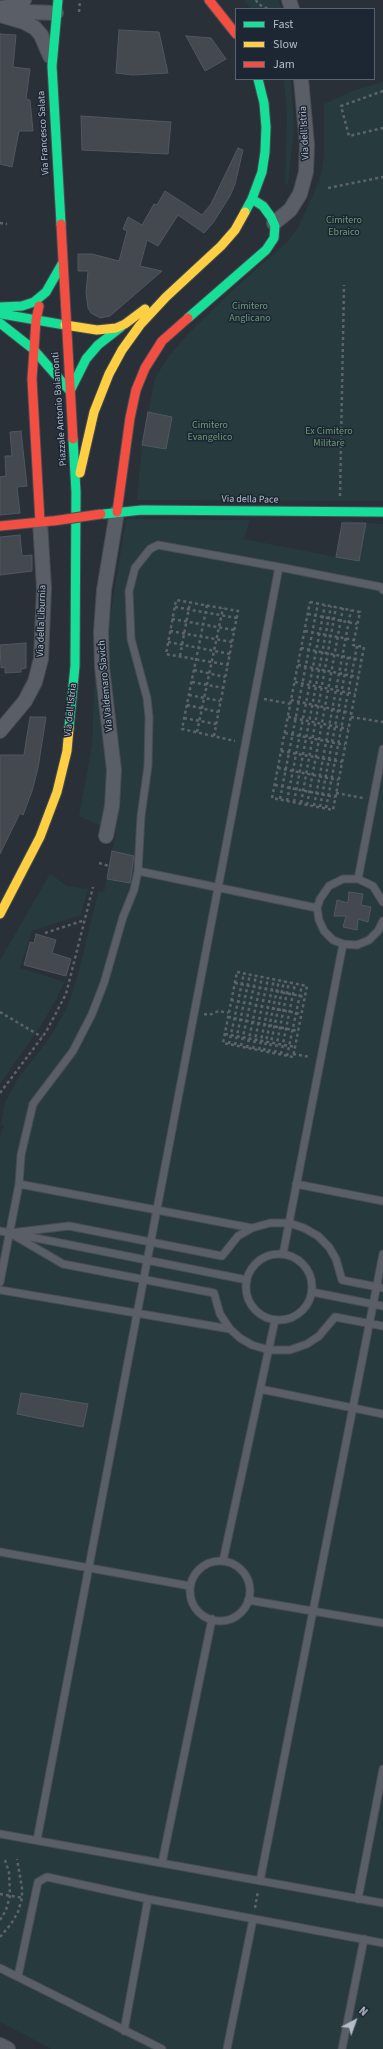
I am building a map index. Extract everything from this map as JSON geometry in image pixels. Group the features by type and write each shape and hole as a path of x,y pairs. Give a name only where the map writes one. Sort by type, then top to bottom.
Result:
{"main road":[{"path":"209,0 235,33"},
{"name":"Via Francesco Salata","path":"57,6 52,66 62,264"},
{"path":"76,492 94,412 109,374 122,350 140,325 221,246 235,230 252,199 262,172 265,152 264,103 258,80"},
{"path":"117,512 130,418 136,390 145,368 162,341 266,250 274,238 274,224 271,217 263,206 252,199"},
{"path":"0,307 22,306 34,302 42,296 55,279 62,264"},
{"name":"Piazzale Antonio Baiamonti","path":"62,264 76,492"},
{"path":"0,323 33,349 70,391 86,359 98,345 197,269"},
{"path":"42,296 36,320 32,379 46,521"},
{"path":"0,314 98,330 116,328 125,324"},
{"name":"Via dell'Istria","path":"1,912 41,834 57,792 67,751 75,666 76,492"},
{"name":"Via della Pace","path":"0,526 142,510 383,512"}],"street":[{"path":"0,10 24,0"},
{"path":"0,10 57,6"},
{"path":"0,15 24,22 35,28 41,35 49,50 52,66"},
{"name":"Via dell'Istria","path":"274,224 290,210 300,194 306,172 307,146 301,80"},
{"name":"Via Valdemaro Slavich","path":"106,836 112,806 114,770 101,632 104,590 117,512"},
{"name":"Via della Liburnia","path":"0,730 25,701 35,682 41,659 46,521"},
{"path":"0,884 14,888"},
{"path":"0,2045 8,2049"}],"lane":[{"path":"0,1282 10,1233 21,1155 33,1104 73,1051 92,1014 104,983 123,917 134,890 138,872 141,816 148,766 149,717 147,698 131,639 129,591 135,568 150,550 158,545 381,587 383,590"},
{"path":"37,1840 279,567"},
{"path":"358,878 383,749"},
{"path":"138,872 317,908"},
{"path":"383,902 382,897 373,886 358,878 344,879 329,886 320,899 317,908 319,920 324,931 333,940 343,944 356,945 369,940 378,931 383,920"},
{"path":"283,1254 343,944"},
{"path":"18,1184 252,1228"},
{"path":"296,1184 383,1201"},
{"path":"10,1233 69,1226 222,1256 238,1236 252,1228 270,1223 289,1223 304,1228 318,1236 329,1247 336,1259 342,1280 380,1288"},
{"path":"0,1231 247,1280"},
{"path":"10,1233 63,1264 214,1294 220,1314 230,1329 240,1338 252,1345 269,1350 290,1350 307,1344 319,1336 335,1317 383,1326"},
{"path":"283,1254 299,1260 305,1266 311,1278 312,1292 305,1308 298,1315 287,1320 275,1320 266,1318 250,1303 247,1295 247,1280 252,1269 261,1260 267,1256 283,1254"},
{"path":"260,1881 373,1304 380,1288 383,1254"},
{"path":"0,1290 230,1329"},
{"path":"312,1292 383,1306"},
{"path":"223,1561 275,1320"},
{"path":"260,1389 383,1414"},
{"path":"0,1552 190,1586"},
{"path":"213,1561 223,1561 234,1564 246,1575 250,1585 248,1600 243,1610 236,1616 226,1620 212,1619 202,1615 195,1607 191,1596 190,1586 199,1569 213,1561"},
{"path":"248,1600 383,1623"},
{"path":"162,1863 212,1619"},
{"path":"358,1899 383,1769"},
{"path":"0,1834 383,1903"},
{"path":"18,1976 38,1882 47,1877 148,1899 383,1943"},
{"path":"124,2031 148,1899"},
{"path":"227,2049 253,1919"},
{"path":"342,2049 364,1939"},
{"path":"0,1968 162,2049"}],"path":[{"path":"79,12 80,0"},
{"path":"256,0 258,4 266,8"},
{"path":"383,91 341,106 349,136 383,128"},
{"path":"328,188 383,177"},
{"path":"0,223 7,224"},
{"path":"340,500 344,285"},
{"path":"214,736 220,701 228,665 238,611 176,600 166,654 228,665"},
{"path":"180,656 190,602"},
{"path":"310,602 318,604 360,612 353,645 364,647 333,810 272,798 310,602"},
{"path":"280,800 318,604"},
{"path":"207,605 182,729 246,743"},
{"path":"287,801 325,605"},
{"path":"294,802 331,606"},
{"path":"174,607 237,618"},
{"path":"301,804 336,607"},
{"path":"197,732 223,608"},
{"path":"307,805 343,608"},
{"path":"314,806 350,610"},
{"path":"308,614 357,624"},
{"path":"172,619 234,630"},
{"path":"170,631 232,642"},
{"path":"304,631 354,640"},
{"path":"168,642 230,654"},
{"path":"326,808 357,646"},
{"path":"301,648 362,660"},
{"path":"320,807 348,657"},
{"path":"298,665 358,677"},
{"path":"194,670 225,677"},
{"path":"192,682 223,688"},
{"path":"294,682 355,694"},
{"path":"189,695 220,701"},
{"path":"254,697 290,704"},
{"path":"291,700 351,713"},
{"path":"187,705 218,712"},
{"path":"288,717 348,729"},
{"path":"351,717 383,722"},
{"path":"184,718 216,724"},
{"path":"285,733 345,745"},
{"path":"281,751 342,762"},
{"path":"278,768 338,780"},
{"path":"275,785 335,797"},
{"path":"336,793 373,800"},
{"path":"99,863 109,866"},
{"path":"0,1093 42,1037 57,1013 66,994 93,887"},
{"path":"45,933 85,919"},
{"path":"237,972 244,973 307,986 293,1057 222,1043 237,972"},
{"path":"229,1044 244,973"},
{"path":"235,1045 250,974"},
{"path":"241,1046 256,976"},
{"path":"247,1048 262,977"},
{"path":"253,1049 268,978"},
{"path":"259,1050 274,979"},
{"path":"264,1051 279,980"},
{"path":"269,1052 284,981"},
{"path":"234,982 304,997"},
{"path":"275,1053 289,982"},
{"path":"281,1054 295,984"},
{"path":"287,1056 302,985"},
{"path":"231,1000 301,1014"},
{"path":"195,1012 209,1015 219,1011 234,1018 298,1031"},
{"path":"0,1012 42,1037"},
{"path":"224,1034 295,1048"},
{"path":"293,1054 320,1060"},
{"path":"0,1937 11,1924 18,1912 22,1898 22,1888 17,1859"},
{"path":"0,1920 6,1910 10,1896 9,1872 4,1860"},
{"path":"253,1919 260,1881"},
{"path":"0,1894 33,1900"}],"green space":[{"path":"244,0 278,0 282,8 250,8"},
{"path":"284,80 291,80 294,129 288,184 285,183 287,116"},
{"path":"383,82 383,501 137,500 142,445 155,378 168,357 188,334 237,286 287,242 299,226 320,179 324,156 324,104 355,90"},
{"path":"126,519 250,520 244,539 336,557 342,521 383,524 383,2049 52,2049 0,2022 0,1136 4,1126 1,1125 5,1102 19,1077 49,1039 67,1008 78,975 98,892 104,892 116,833 111,831 108,630"},
{"path":"95,661 109,771 103,827 79,816 92,746"},
{"path":"50,874 67,886 88,889 81,915 32,931 20,968 65,982 44,1021 0,1084 0,960"}],"building":[{"path":"119,30 159,32 168,73 133,75 116,73"},
{"path":"0,34 16,35 13,67 30,69 26,99 30,100 33,131 19,131 12,167 0,164"},
{"path":"186,36 211,38 226,59 205,71"},
{"path":"81,116 171,122 168,154 82,150"},
{"path":"238,148 243,150 235,184 230,196 213,223 204,233 178,215 158,246 147,240 140,266 162,271 110,316 100,318 91,313 88,308 86,293 88,271 78,271 78,254 92,254 119,261 127,231 123,229 128,217 142,225 154,204 157,205 165,191 202,215 211,204"},
{"path":"148,412 172,417 166,449 142,445"},
{"path":"21,431 27,486 17,487 20,513 0,515 0,477 6,476 5,456 12,456 10,432"},
{"path":"342,523 366,523 359,561 336,557"},
{"path":"20,535 22,556 32,555 32,571 0,575 0,537"},
{"path":"26,643 26,668 21,669 21,672 5,673 5,667 1,668 0,645"},
{"path":"30,717 46,717 38,768 32,791 23,815 20,813 0,854 0,755 24,755"},
{"path":"112,851 134,856 130,883 107,879"},
{"path":"349,892 363,894 361,905 371,907 368,922 358,919 357,930 343,927 346,916 334,916 337,900 348,903"},
{"path":"36,934 56,940 52,953 71,959 66,976 24,965 30,942 34,943"},
{"path":"21,1393 88,1404 83,1427 17,1414"}],"traffic: fast":[{"path":"58,0 52,66 61,224"},
{"path":"245,212 252,199 262,172 265,152 266,127 264,103 258,80"},
{"path":"188,318 266,250 274,238 275,226 271,217 263,206 252,199"},
{"path":"0,307 22,306 34,302 46,292 62,264"},
{"path":"2,314 65,325"},
{"path":"0,323 33,349 70,391"},
{"path":"70,391 86,359 98,345 121,327"},
{"path":"69,728 75,666 76,492 73,439"},
{"path":"104,514 142,510 383,512"}],"traffic: slow":[{"path":"80,473 94,412 109,374 122,350 140,325 166,297 221,246 235,230 245,212"},
{"path":"65,325 97,330 116,328 125,324 145,309"},
{"path":"0,914 40,837 57,792 67,751 69,728"}],"traffic: jam":[{"path":"209,0 235,33"},
{"path":"61,224 73,439"},
{"path":"39,306 36,320 32,379 40,522"},
{"path":"117,512 130,418 136,390 145,368 162,341 188,318"},
{"path":"53,521 101,514"},
{"path":"0,526 51,521"}],"park label":[{"name":"Cimitero Ebraico","path":"344,226"},
{"name":"Cimitero Anglicano","path":"250,312"},
{"name":"Cimitero Evangelico","path":"210,432"},
{"name":"Ex Cimitero Militare","path":"329,438"}]}
